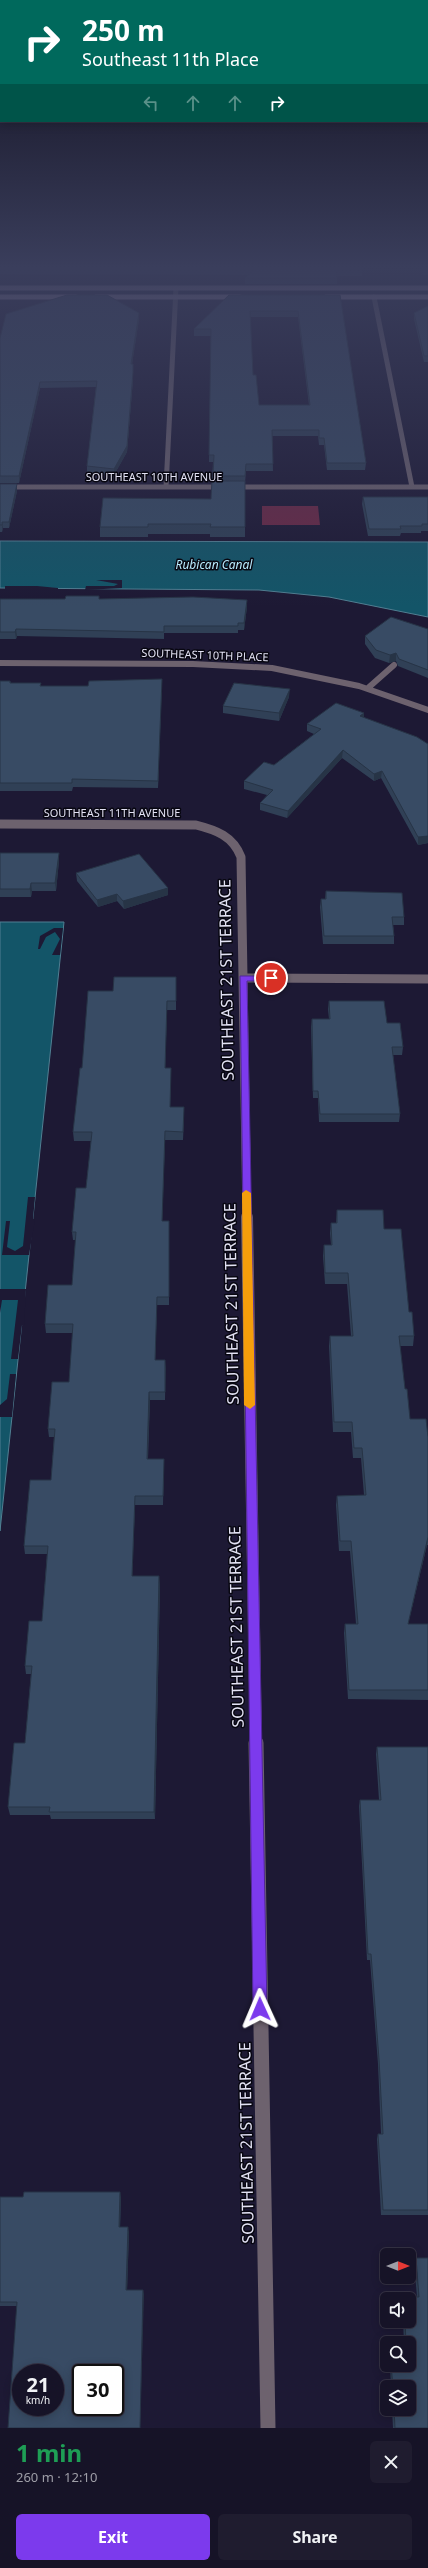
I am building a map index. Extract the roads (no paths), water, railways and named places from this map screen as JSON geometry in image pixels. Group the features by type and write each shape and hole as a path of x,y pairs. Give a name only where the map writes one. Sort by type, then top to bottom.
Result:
{"street":[{"path":"166,487 172,380"},
{"path":"391,380 412,487"},
{"name":"SOUTHEAST 10TH AVENUE","path":"0,487 428,487"},
{"name":"SOUTHEAST 10TH PLACE","path":"0,663 236,665 288,670 368,688 428,710"},
{"path":"368,688 394,665"},
{"name":"SOUTHEAST 11TH AVENUE","path":"0,824 184,824 207,827 223,833"},
{"name":"SOUTHEAST 21ST TERRACE","path":"223,833 235,844 241,857 268,2428"},
{"path":"243,978 428,979"}],"water":[{"name":"Rubican Canal","path":"0,541 428,542 428,617 329,597 259,590 0,588"},
{"path":"0,922 64,922 0,1531"}]}
